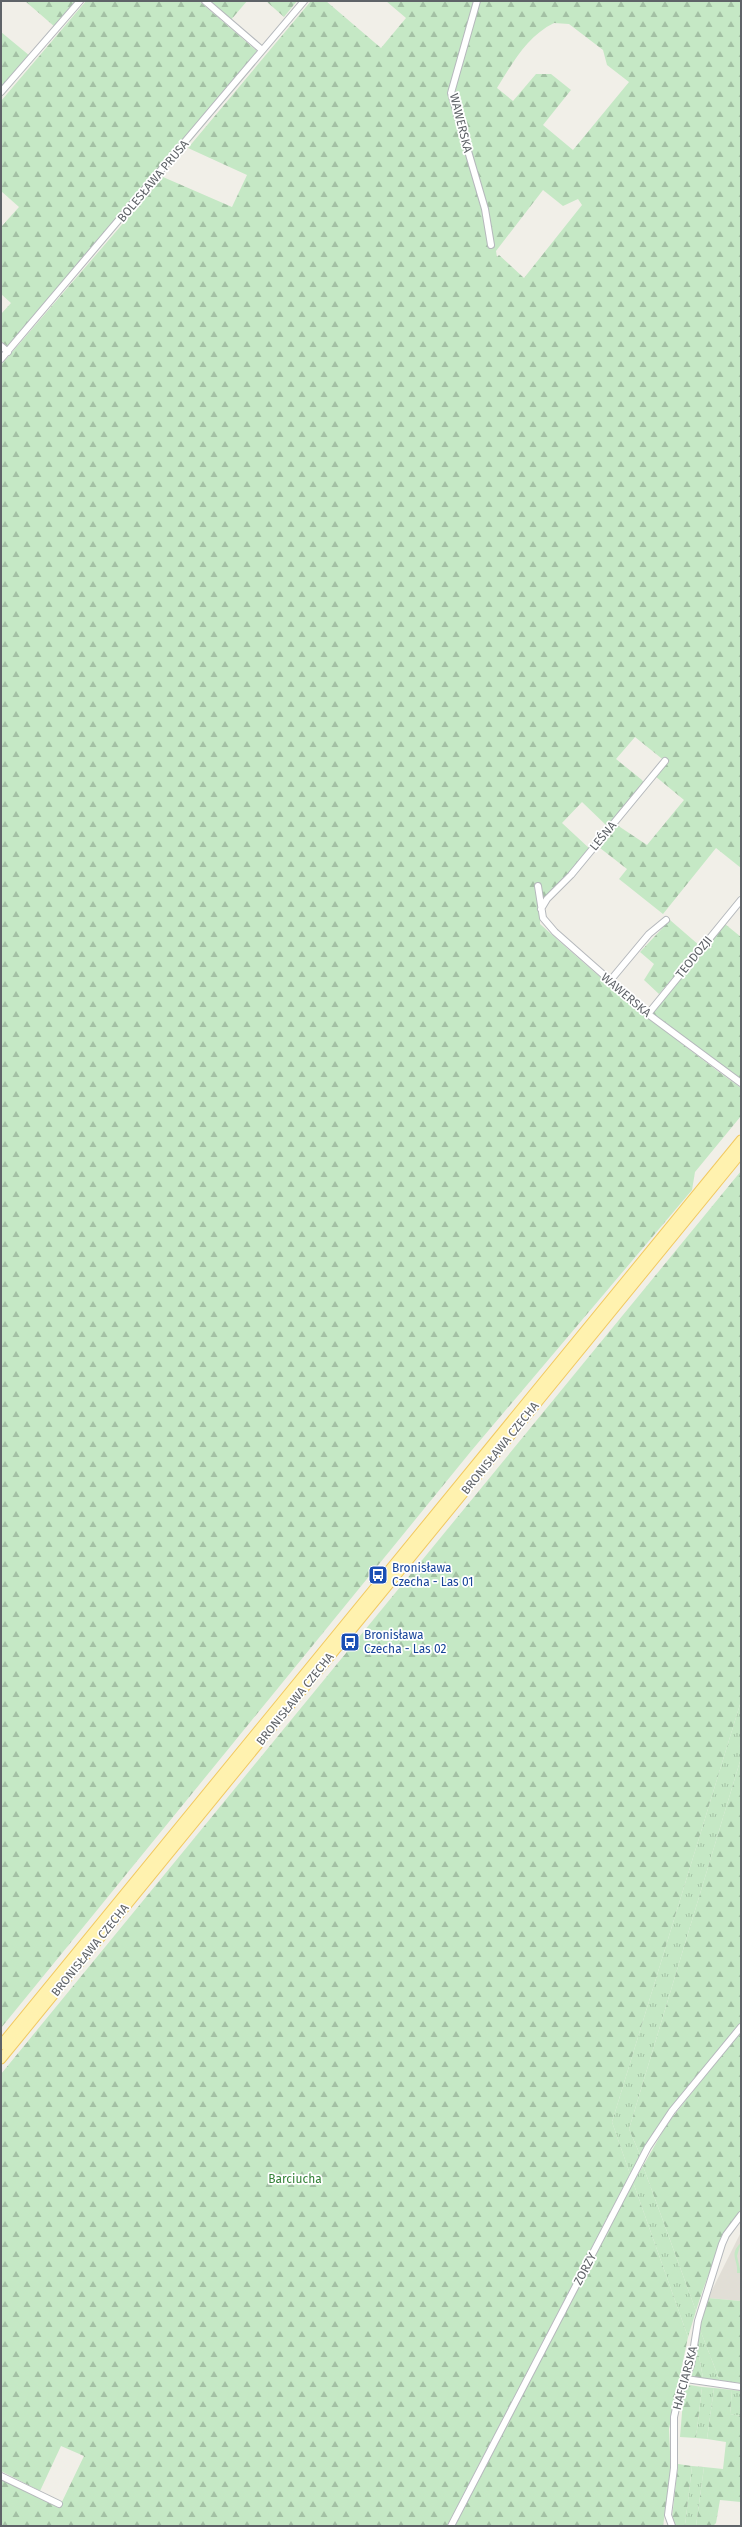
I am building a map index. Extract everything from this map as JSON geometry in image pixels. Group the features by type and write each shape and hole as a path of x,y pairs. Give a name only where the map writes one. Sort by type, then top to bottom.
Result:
{"main road":[{"name":"BRONISŁAWA CZECHA","path":"1,2045 741,1140"},
{"name":"BRONISŁAWA CZECHA","path":"1,2059 741,1153"}],"street":[{"path":"1,92 80,1"},
{"path":"205,1 262,50"},
{"name":"BOLESŁAWA PRUSA","path":"1,359 304,1"},
{"name":"WAWERSKA","path":"477,1 451,93 485,209 491,245"},
{"path":"1,346 8,352"},
{"name":"LEŚNA","path":"541,909 547,899 571,875 666,762"},
{"name":"WAWERSKA","path":"538,886 541,909 548,924 609,982 648,1014 741,1083"},
{"name":"TEODOZJI","path":"648,1014 741,900"},
{"path":"609,982 649,934 666,920"},
{"name":"ZORZY","path":"451,2526 648,2148 672,2111 741,2026"},
{"name":"HAFCIARSKA","path":"672,2526 668,2515 674,2468 674,2423 679,2395 691,2365 698,2321 722,2244 726,2235 741,2215"},
{"path":"686,2379 741,2387"},
{"path":"1,2476 59,2504"}],"shaded area":[{"path":"741,2232 741,2301 708,2298"}],"green space":[{"path":"25,1 77,1 55,27"},
{"path":"86,1 199,1 257,51 8,347 1,341 1,314 11,303 1,294 1,227 19,207 1,191 1,101"},
{"path":"207,1 247,1 230,21"},
{"path":"266,1 297,1 284,17"},
{"path":"311,1 326,1 381,48 406,18 386,1 741,1 741,868 716,848 663,914 619,879 627,869 600,848 617,825 647,845 684,800 655,776 666,762 635,737 616,759 642,780 644,784 608,827 582,802 562,823 590,849 540,912 540,924 638,1009 741,1088 741,1116 695,1172 692,1190 472,1450 1,2028 1,365 163,177 232,207 247,175 188,148","holes":["554,23 569,24 603,50 607,65 629,82 573,150 543,125 571,90 551,74 536,74 513,101 497,88 521,51 528,43 536,35","543,190 563,206 578,199 582,205 524,278 499,255 497,257 496,251"]},
{"path":"1,32 30,56 1,89"},
{"path":"670,920 700,946 659,994 644,980 654,964 640,952"},
{"path":"725,924 741,937 741,1081 652,1013"},
{"name":"Barciucha","path":"741,1171 741,1701 612,2122 630,2174 447,2526 1,2526 1,2479 59,2508 84,2456 61,2446 40,2491 1,2471 1,2074"},
{"path":"741,1701 741,1758 629,2129 641,2157 630,2174 612,2122"},
{"path":"741,1758 741,2022 665,2117 641,2157 629,2129"},
{"path":"741,2031 741,2214 733,2225 715,2260 696,2311 643,2166 667,2124"},
{"path":"643,2166 696,2311 688,2337 633,2182"},
{"path":"633,2182 688,2337 669,2429 671,2474 663,2526 455,2526"},
{"path":"741,2243 737,2256 741,2273 737,2273 735,2251"},
{"path":"708,2298 741,2301 741,2383 720,2381 699,2327"},
{"path":"699,2327 720,2381 703,2378 699,2356 694,2356"},
{"path":"694,2356 699,2356 703,2378 691,2377"},
{"path":"690,2385 702,2387 696,2438 680,2437 684,2388"},
{"path":"702,2387 714,2388 707,2439 696,2438"},
{"path":"714,2388 732,2390 730,2414 741,2416 741,2502 720,2500 716,2523 713,2526 696,2526 704,2467 723,2469 726,2442 707,2439"},
{"path":"732,2390 741,2391 741,2416 730,2414"},
{"path":"678,2464 692,2466 685,2526 675,2526 672,2518"},
{"path":"692,2466 704,2467 696,2526 685,2526"}],"place":[{"name":"Bronisława Czecha - Las 01","path":"378,1575"},
{"name":"Bronisława Czecha - Las 02","path":"350,1642"}]}
